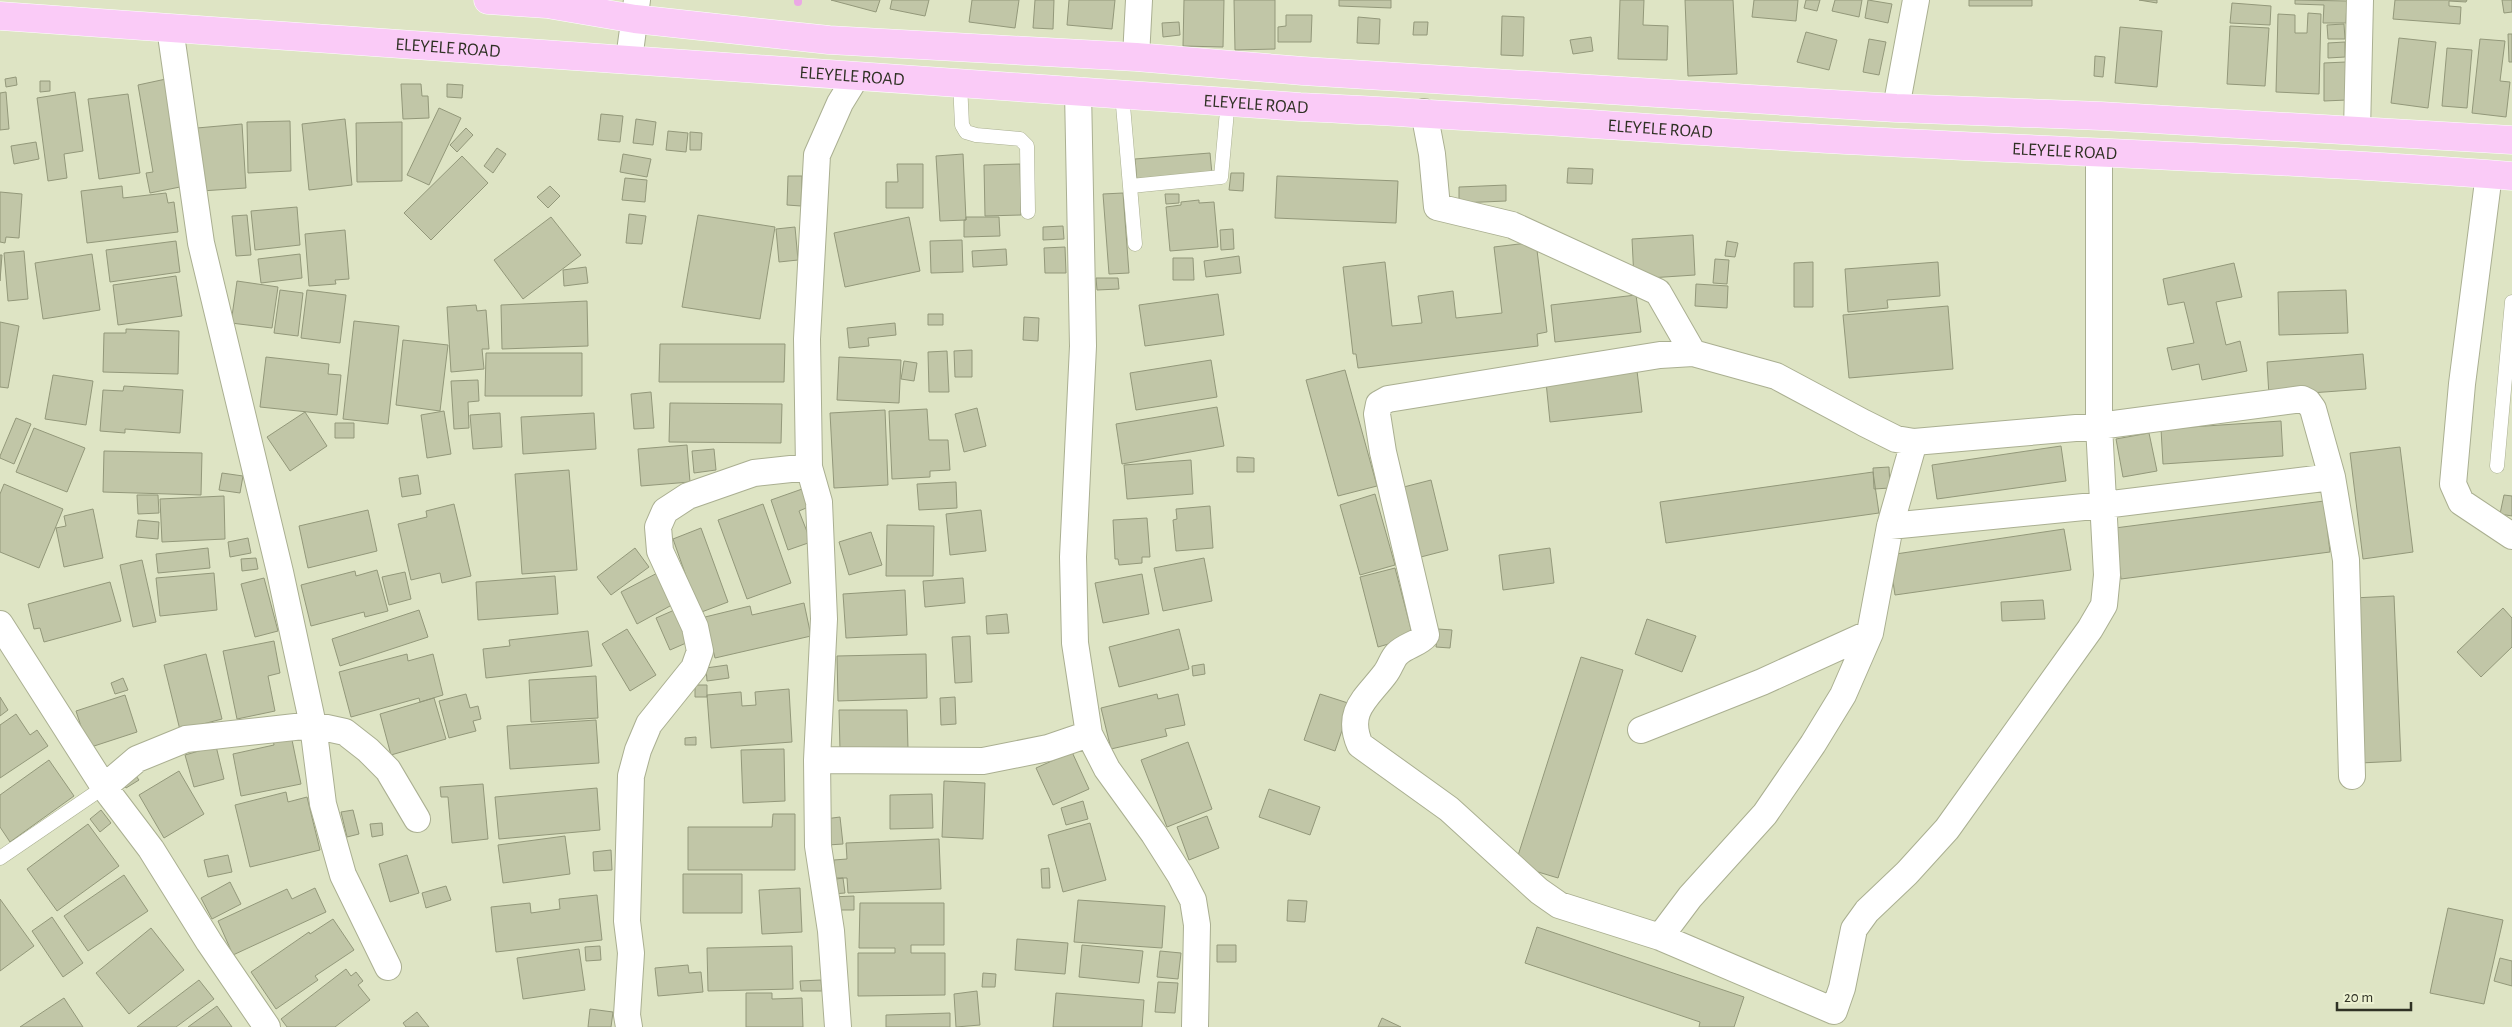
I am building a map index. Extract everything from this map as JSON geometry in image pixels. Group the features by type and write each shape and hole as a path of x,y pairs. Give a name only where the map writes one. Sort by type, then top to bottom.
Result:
{"main road":[{"name":"ELEYELE ROAD","path":"488,0 636,10 673,23 829,40 1136,57 1303,71 1896,108 2512,140"},
{"name":"ELEYELE ROAD","path":"0,16 629,59 671,64 856,77 1228,100 1300,107 1424,112 1876,142 2099,152 2501,175"}],"street":[{"path":"1136,57 1139,0"},
{"path":"1896,108 1916,0"},
{"path":"2357,131 2360,0"},
{"path":"629,59 636,10"},
{"path":"170,28 201,243 280,572 313,725 323,804 343,875 388,967"},
{"path":"838,1027 831,931 818,846 817,760 824,620 818,502 809,467 807,339 817,155 840,103 856,77"},
{"path":"1078,91 1083,346 1073,557 1075,643 1090,734 1106,769 1154,834 1180,875 1193,900 1197,925 1195,1027"},
{"path":"1424,112 1432,154 1437,207 1512,225 1658,292 1693,353"},
{"path":"2099,152 2099,426 2107,575 2104,605 2090,629 1948,829 1907,873 1867,911 1854,929 1842,988 1834,1011 1660,937 1559,905 1539,891 1449,809 1360,745 1355,726 1356,714 1361,702 1386,673 1396,655 1408,645 1422,640 1426,635 1383,452 1377,414 1379,404 1388,399 1660,355 1693,353 1776,376 1896,439 1914,442 2099,426 2302,399 2308,402 2313,409 2332,477 2346,560 2352,776"},
{"path":"2501,175 2462,384 2453,484 2461,502 2512,536"},
{"path":"1660,937 1690,897 1770,806 1813,744 1843,695 1870,633 1890,526 1914,442"},
{"path":"628,1027 626,1015 631,954 627,921 631,776 638,750 649,724 694,668 700,651 695,627 660,551 658,527 665,511 688,496 754,472 809,467"},
{"path":"1890,526 2104,506 2332,477"},
{"path":"0,624 104,786 151,849 209,942 267,1027"},
{"path":"1641,730 1796,667 1870,633"},
{"path":"104,786 137,759 186,739 313,725 345,732 368,750 388,770 417,818"},
{"path":"817,760 983,761 1048,748 1090,734"}],"lane":[{"path":"960,83 962,125 966,132 976,135 1020,139 1027,146 1028,212"},
{"path":"1122,94 1135,244"},
{"path":"1131,186 1221,177 1228,100"},
{"path":"2497,466 2508,384 2512,302"},
{"path":"0,858 104,786"}],"building":[{"path":"831,0 880,0 876,12"},
{"path":"892,0 929,0 925,16 890,9"},
{"path":"972,0 1019,0 1015,28 969,22"},
{"path":"1035,0 1054,0 1053,29 1033,28"},
{"path":"1069,0 1115,0 1112,29 1067,25"},
{"path":"1184,0 1224,0 1223,47 1183,46"},
{"path":"1234,0 1275,0 1275,49 1235,50"},
{"path":"1339,0 1391,0 1391,8 1339,6"},
{"path":"1620,0 1644,0 1643,25 1668,26 1667,60 1618,59"},
{"path":"1685,0 1733,0 1737,74 1688,76"},
{"path":"1754,0 1798,0 1796,21 1752,17"},
{"path":"1806,0 1820,0 1817,11 1804,8"},
{"path":"1835,0 1862,0 1859,17 1832,11"},
{"path":"1868,0 1892,4 1888,23 1865,18"},
{"path":"1969,0 2032,0 2032,6 1969,6"},
{"path":"2139,0 2157,0 2157,3"},
{"path":"2295,0 2347,1 2346,23 2323,23 2324,5 2295,4"},
{"path":"2395,0 2467,0 2466,2 2449,1 2449,6 2461,7 2460,24 2393,19"},
{"path":"2502,0 2512,0 2512,12 2504,13"},
{"path":"2232,3 2271,6 2270,25 2230,23"},
{"path":"2308,13 2321,14 2319,94 2276,92 2278,14 2295,15 2295,33 2307,33"},
{"path":"1286,15 1312,15 1311,42 1278,42 1278,27 1286,26"},
{"path":"1502,16 1524,17 1523,56 1501,55"},
{"path":"1358,17 1380,19 1379,44 1357,43"},
{"path":"1179,22 1180,35 1163,37 1162,23"},
{"path":"1414,22 1428,22 1427,35 1413,35"},
{"path":"2344,24 2345,39 2328,39 2327,25"},
{"path":"2230,26 2269,28 2265,86 2227,84"},
{"path":"2120,27 2162,31 2157,87 2115,83"},
{"path":"1806,32 1837,40 1829,70 1797,62"},
{"path":"2508,34 2512,34 2512,62 2509,62"},
{"path":"1591,37 1593,51 1573,54 1570,40"},
{"path":"2399,38 2436,42 2428,108 2391,103"},
{"path":"1869,39 1886,42 1879,75 1863,72"},
{"path":"2480,39 2505,41 2500,81 2510,82 2506,117 2472,113"},
{"path":"2345,42 2345,57 2328,58 2328,43"},
{"path":"2447,48 2472,50 2467,108 2442,106"},
{"path":"2095,56 2105,57 2103,77 2094,76"},
{"path":"2346,62 2347,100 2324,101 2324,63"},
{"path":"16,77 17,85 6,87 5,79"},
{"path":"166,79 185,186 150,193 146,173 153,172 138,85"},
{"path":"40,81 50,81 50,91 40,92"},
{"path":"401,84 421,84 422,96 428,96 429,118 403,119"},
{"path":"447,84 463,85 462,98 447,97"},
{"path":"6,92 9,129 0,130 0,93"},
{"path":"75,92 83,151 64,154 67,178 48,181 37,98"},
{"path":"128,94 140,173 99,179 88,99"},
{"path":"439,108 461,118 429,185 407,175"},
{"path":"601,114 623,116 620,142 598,140"},
{"path":"345,119 352,185 309,190 302,124"},
{"path":"636,119 656,122 653,145 633,143"},
{"path":"290,121 291,171 248,173 247,122"},
{"path":"402,122 402,181 357,182 356,123"},
{"path":"242,124 246,188 201,191 197,128"},
{"path":"466,128 473,135 457,152 450,145"},
{"path":"668,131 688,133 686,152 666,150"},
{"path":"690,132 702,133 701,150 690,150"},
{"path":"36,142 39,159 14,164 11,146"},
{"path":"497,148 506,154 493,173 484,166"},
{"path":"1210,153 1212,174 1137,181 1135,159"},
{"path":"623,154 651,159 647,177 620,172"},
{"path":"963,154 966,220 940,221 936,156"},
{"path":"462,156 488,183 431,240 404,213"},
{"path":"897,164 923,164 923,208 886,208 886,182 898,182"},
{"path":"1020,164 1021,215 985,216 984,165"},
{"path":"1568,168 1593,169 1592,184 1567,183"},
{"path":"1231,173 1244,173 1243,191 1229,190"},
{"path":"788,176 802,176 801,206 787,205"},
{"path":"1277,176 1398,181 1396,223 1275,218"},
{"path":"625,178 647,180 645,202 622,200"},
{"path":"1506,185 1506,201 1459,203 1459,187"},
{"path":"122,186 123,198 166,193 168,203 174,202 178,232 87,243 81,191"},
{"path":"550,186 560,196 548,208 537,197"},
{"path":"0,192 22,194 19,238 6,237 5,243 0,242"},
{"path":"1123,193 1129,273 1109,274 1103,194"},
{"path":"1165,194 1179,194 1179,203 1166,204"},
{"path":"1199,200 1199,203 1214,202 1218,247 1170,251 1166,207 1181,205 1181,202"},
{"path":"297,207 300,245 255,250 251,211"},
{"path":"629,214 646,216 642,244 626,243"},
{"path":"247,215 251,255 236,256 232,216"},
{"path":"698,215 775,227 760,319 682,307"},
{"path":"551,217 581,255 523,299 494,260"},
{"path":"909,217 920,271 845,287 834,233"},
{"path":"966,217 999,217 1000,236 964,237 964,220 966,220"},
{"path":"1063,226 1064,239 1043,240 1043,227"},
{"path":"795,227 798,260 779,262 776,229"},
{"path":"1233,229 1234,249 1221,250 1220,230"},
{"path":"345,230 349,279 335,280 336,284 309,286 305,234"},
{"path":"1693,235 1695,275 1634,279 1632,239"},
{"path":"962,240 963,272 931,273 930,241"},
{"path":"176,241 180,272 110,282 106,250"},
{"path":"1727,241 1738,243 1735,257 1725,256"},
{"path":"1536,242 1547,332 1537,334 1538,346 1358,368 1356,354 1353,354 1343,267 1385,262 1392,326 1422,323 1418,296 1453,291 1456,318 1502,313 1494,247"},
{"path":"1065,247 1066,273 1045,273 1044,248"},
{"path":"1006,249 1007,265 973,267 972,251"},
{"path":"24,251 28,299 8,301 4,253"},
{"path":"92,254 100,310 43,319 35,263"},
{"path":"300,254 302,278 261,283 258,259"},
{"path":"0,255 2,255 0,281"},
{"path":"1239,256 1241,273 1206,277 1204,261"},
{"path":"1173,258 1193,258 1194,280 1173,280"},
{"path":"1715,259 1729,260 1727,284 1713,283"},
{"path":"1813,262 1813,307 1794,307 1794,263"},
{"path":"1938,262 1940,296 1887,300 1888,308 1848,312 1845,269"},
{"path":"2234,263 2242,297 2216,302 2226,345 2240,341 2247,371 2202,380 2199,364 2172,370 2167,348 2194,343 2184,302 2168,305 2163,279"},
{"path":"586,267 588,283 564,286 563,270"},
{"path":"176,276 182,316 118,325 113,285"},
{"path":"1096,278 1118,278 1119,289 1097,290"},
{"path":"237,281 278,287 272,328 231,323"},
{"path":"1696,284 1728,286 1727,308 1695,306"},
{"path":"280,290 303,293 298,336 274,333"},
{"path":"307,290 346,295 340,343 301,338"},
{"path":"2346,290 2348,333 2279,335 2278,292"},
{"path":"1218,294 1224,335 1145,346 1139,305"},
{"path":"1636,295 1641,332 1555,342 1551,305"},
{"path":"587,301 588,346 502,349 501,305"},
{"path":"476,305 477,311 486,310 489,349 482,349 484,369 451,372 447,307"},
{"path":"1948,306 1953,369 1849,378 1843,315"},
{"path":"928,314 943,314 943,325 928,325"},
{"path":"1024,317 1039,318 1038,341 1023,340"},
{"path":"354,321 399,326 388,424 343,419"},
{"path":"0,322 19,326 8,388 0,387"},
{"path":"895,323 896,335 868,338 869,346 849,348 847,328"},
{"path":"126,329 179,331 178,374 103,372 104,333 126,333"},
{"path":"403,340 448,345 440,411 396,405"},
{"path":"660,344 785,344 784,382 659,382"},
{"path":"972,350 972,377 955,377 954,351"},
{"path":"947,351 949,392 929,392 928,352"},
{"path":"486,353 582,353 582,396 485,396"},
{"path":"2363,354 2366,389 2269,396 2267,362"},
{"path":"266,357 329,364 328,374 341,375 337,415 260,407"},
{"path":"839,357 901,360 899,403 837,400"},
{"path":"1211,360 1217,397 1136,410 1130,373"},
{"path":"904,361 917,363 914,381 901,379"},
{"path":"1345,370 1377,486 1338,496 1306,380"},
{"path":"1637,371 1642,412 1550,422 1546,382"},
{"path":"53,375 93,381 86,425 45,419"},
{"path":"478,380 479,401 468,402 469,428 454,429 451,381"},
{"path":"124,386 183,390 180,433 125,429 125,433 100,431 103,390 123,391"},
{"path":"651,392 654,428 634,429 631,394"},
{"path":"670,403 782,404 781,443 669,442"},
{"path":"1217,407 1224,446 1122,464 1116,424"},
{"path":"977,408 986,446 964,452 955,414"},
{"path":"927,409 929,440 948,440 950,470 930,471 930,477 892,479 889,411"},
{"path":"885,410 888,485 834,488 830,413"},
{"path":"444,411 451,454 427,458 421,415"},
{"path":"305,412 327,446 290,471 267,437"},
{"path":"500,413 502,447 473,449 470,415"},
{"path":"594,413 596,449 523,454 521,417"},
{"path":"16,418 31,424 14,464 0,458 0,456"},
{"path":"2281,421 2283,456 2163,464 2161,429"},
{"path":"335,423 354,423 354,438 335,438"},
{"path":"34,428 85,448 67,492 16,472"},
{"path":"2149,433 2157,471 2123,477 2116,439"},
{"path":"687,445 690,482 641,486 638,449"},
{"path":"2061,446 2066,481 1937,499 1932,465"},
{"path":"2400,447 2413,552 2363,559 2350,453"},
{"path":"714,449 716,470 694,473 692,451"},
{"path":"104,451 202,453 201,495 103,492"},
{"path":"1237,457 1254,458 1254,472 1237,472"},
{"path":"1191,460 1193,494 1127,499 1124,465"},
{"path":"1889,467 1890,488 1874,489 1873,468"},
{"path":"569,470 577,570 522,574 515,474"},
{"path":"1873,472 1879,513 1666,543 1660,502"},
{"path":"222,473 243,476 240,493 219,490"},
{"path":"418,475 421,494 402,497 399,478"},
{"path":"1431,480 1448,550 1413,559 1396,489"},
{"path":"956,482 957,508 919,510 917,484"},
{"path":"4,484 63,509 39,568 0,552 0,494"},
{"path":"805,488 811,506 799,511 811,542 788,550 771,500"},
{"path":"1375,494 1395,565 1360,575 1340,505"},
{"path":"137,495 158,495 159,513 138,514"},
{"path":"2504,495 2512,496 2512,516 2500,514"},
{"path":"224,496 225,539 162,542 160,499"},
{"path":"2324,501 2330,552 2121,579 2115,528"},
{"path":"454,504 471,576 442,583 440,573 411,580 398,524 427,517 426,511"},
{"path":"763,504 791,583 747,599 718,520"},
{"path":"1210,506 1213,548 1176,551 1173,520 1177,519 1176,509"},
{"path":"93,509 103,558 64,567 56,528 66,526 64,516"},
{"path":"368,510 377,551 308,568 299,526"},
{"path":"981,510 986,551 950,555 946,514"},
{"path":"1147,518 1150,557 1142,557 1142,563 1119,565 1118,559 1115,559 1113,520"},
{"path":"138,520 159,522 158,539 136,537"},
{"path":"887,525 934,526 933,576 886,576"},
{"path":"701,528 728,602 699,613 673,539"},
{"path":"2064,529 2071,570 1895,595 1889,555"},
{"path":"871,532 882,565 849,575 839,542"},
{"path":"248,538 251,553 230,557 228,542"},
{"path":"208,548 210,568 158,573 156,554"},
{"path":"635,548 649,567 611,595 597,577"},
{"path":"1550,548 1554,583 1503,590 1499,555"},
{"path":"256,558 258,569 242,571 241,559"},
{"path":"1204,558 1212,601 1163,611 1154,568"},
{"path":"142,560 156,622 133,627 120,565"},
{"path":"1395,568 1413,637 1378,647 1360,577"},
{"path":"665,569 681,600 637,624 621,592"},
{"path":"377,570 388,611 365,617 364,612 311,626 301,585 355,571 356,576"},
{"path":"405,572 411,599 389,605 382,577"},
{"path":"214,573 217,610 160,616 156,578"},
{"path":"1142,574 1149,614 1103,623 1095,583"},
{"path":"555,576 558,614 478,620 476,582"},
{"path":"264,578 278,631 255,637 241,584"},
{"path":"963,578 965,603 925,607 923,581"},
{"path":"110,582 121,621 44,642 40,628 34,629 28,604"},
{"path":"905,590 907,635 846,638 843,594"},
{"path":"2394,596 2401,761 2360,763 2353,598"},
{"path":"2043,600 2045,619 2002,621 2001,602"},
{"path":"804,603 811,636 715,658 705,617 750,606 752,615"},
{"path":"679,608 693,640 670,650 656,618"},
{"path":"2503,608 2512,618 2512,647 2481,677 2457,652"},
{"path":"419,610 428,637 340,666 332,639"},
{"path":"1007,614 1009,633 987,634 986,616"},
{"path":"1647,619 1696,636 1682,672 1635,654"},
{"path":"627,629 656,675 630,691 602,644"},
{"path":"1179,629 1189,669 1119,687 1109,647"},
{"path":"1438,629 1452,630 1450,648 1436,647"},
{"path":"588,631 592,666 486,678 483,649 510,646 509,640"},
{"path":"970,636 972,682 955,683 952,637"},
{"path":"274,641 280,673 268,676 275,711 237,719 223,651"},
{"path":"206,654 222,719 180,730 164,665"},
{"path":"407,654 408,661 433,654 443,695 420,702 419,698 351,717 339,672"},
{"path":"926,654 927,698 838,701 837,656"},
{"path":"1581,657 1623,670 1558,878 1515,865"},
{"path":"1204,664 1205,674 1193,676 1192,666"},
{"path":"727,665 729,678 707,681 706,668"},
{"path":"596,676 598,718 531,722 529,680"},
{"path":"123,678 128,690 115,694 111,683"},
{"path":"695,685 707,685 707,697 695,697"},
{"path":"789,689 792,742 711,748 707,695 741,692 742,706 756,705 755,692"},
{"path":"466,694 470,708 478,706 481,719 473,721 476,731 449,738 439,701"},
{"path":"1157,694 1158,699 1178,694 1185,725 1165,729 1167,736 1111,749 1101,708"},
{"path":"1320,694 1351,704 1335,751 1304,740"},
{"path":"125,695 137,732 88,748 76,711"},
{"path":"0,697 8,710 0,716"},
{"path":"955,697 956,724 941,725 940,698"},
{"path":"434,698 446,739 391,755 380,714"},
{"path":"839,710 907,710 908,749 840,750"},
{"path":"16,714 30,735 37,730 48,746 0,778 0,725"},
{"path":"596,720 599,763 510,769 507,726"},
{"path":"291,735 301,784 241,796 233,754 274,745 273,739"},
{"path":"696,737 696,745 685,745 685,738"},
{"path":"1188,742 1212,809 1167,827 1141,760"},
{"path":"216,746 224,779 194,787 185,755"},
{"path":"784,749 785,801 743,803 741,750"},
{"path":"1072,752 1089,789 1053,805 1036,768"},
{"path":"49,760 74,796 10,842 0,827 0,795"},
{"path":"179,771 204,814 164,838 139,795"},
{"path":"136,776 139,780 126,788 123,784"},
{"path":"944,781 985,783 983,839 942,837"},
{"path":"483,784 488,839 452,843 448,797 441,797 440,787"},
{"path":"597,788 600,830 499,839 495,797"},
{"path":"1269,789 1320,807 1310,835 1259,817"},
{"path":"286,792 288,802 307,797 320,850 250,867 235,805"},
{"path":"932,794 933,828 890,829 890,795"},
{"path":"1083,801 1088,819 1066,825 1061,808"},
{"path":"101,810 111,823 100,832 90,819"},
{"path":"353,810 359,834 347,837 341,812"},
{"path":"773,814 795,814 795,870 688,870 688,827 772,827"},
{"path":"1207,816 1219,848 1189,860 1177,827"},
{"path":"840,817 843,844 828,845 825,819"},
{"path":"382,823 383,835 372,837 370,824"},
{"path":"1090,823 1106,880 1063,892 1048,835"},
{"path":"88,824 119,866 57,911 27,869"},
{"path":"565,836 570,874 503,883 498,845"},
{"path":"939,839 941,889 848,893 847,878 835,878 834,860 847,859 846,843"},
{"path":"611,850 612,870 594,871 593,852"},
{"path":"228,855 232,872 208,877 204,860"},
{"path":"407,855 419,893 390,902 379,864"},
{"path":"1049,868 1050,888 1042,888 1041,869"},
{"path":"683,874 742,874 742,913 683,913"},
{"path":"124,875 148,911 88,951 64,916"},
{"path":"843,878 845,893 832,894 830,880"},
{"path":"230,882 241,904 212,919 201,898"},
{"path":"446,886 451,900 426,908 422,893"},
{"path":"315,888 326,912 233,955 218,921 287,889 292,899"},
{"path":"800,888 802,932 762,934 759,890"},
{"path":"597,895 602,940 496,952 491,907 530,903 531,913 560,909 559,899"},
{"path":"854,896 854,910 831,910 831,897"},
{"path":"0,899 34,946 0,971"},
{"path":"1078,900 1165,906 1162,948 1074,942"},
{"path":"1288,900 1307,901 1305,922 1287,921"},
{"path":"860,903 944,903 944,945 911,945 911,953 945,953 945,995 858,996 858,953 895,953 895,948 859,948"},
{"path":"2448,908 2503,920 2484,1004 2430,993"},
{"path":"52,917 83,963 63,977 32,931"},
{"path":"333,919 354,950 315,976 318,980 276,1009 251,972 309,932 310,934"},
{"path":"1537,927 1744,997 1734,1027 1699,1027 1700,1022 1525,963"},
{"path":"151,928 184,970 129,1014 96,973"},
{"path":"1017,939 1068,943 1065,974 1015,970"},
{"path":"1082,945 1143,951 1139,983 1079,977"},
{"path":"1217,945 1236,945 1236,962 1217,962"},
{"path":"600,946 601,960 586,961 585,947"},
{"path":"792,946 793,989 708,991 707,948"},
{"path":"579,949 585,990 523,999 517,958"},
{"path":"1160,951 1181,953 1178,979 1157,977"},
{"path":"2500,958 2512,961 2512,986 2494,981"},
{"path":"688,965 689,973 701,972 703,992 658,996 655,968"},
{"path":"346,969 351,976 356,972 363,981 358,985 370,1000 335,1027 287,1027 281,1019"},
{"path":"983,973 996,974 995,987 982,987"},
{"path":"199,980 214,999 176,1027 137,1027"},
{"path":"821,980 822,991 801,991 800,981"},
{"path":"1158,982 1178,983 1175,1013 1155,1012"},
{"path":"977,991 980,1025 956,1027 954,994"},
{"path":"746,993 772,993 772,999 802,998 803,1027 746,1027"},
{"path":"1056,993 1144,1000 1142,1027 1053,1027"},
{"path":"64,998 83,1027 20,1027"},
{"path":"217,1006 232,1027 188,1027"},
{"path":"590,1009 613,1012 611,1027 588,1027"},
{"path":"417,1012 429,1027 406,1027 403,1023"},
{"path":"950,1013 950,1027 886,1027 886,1015"},
{"path":"1382,1018 1401,1027 1378,1027"}]}
